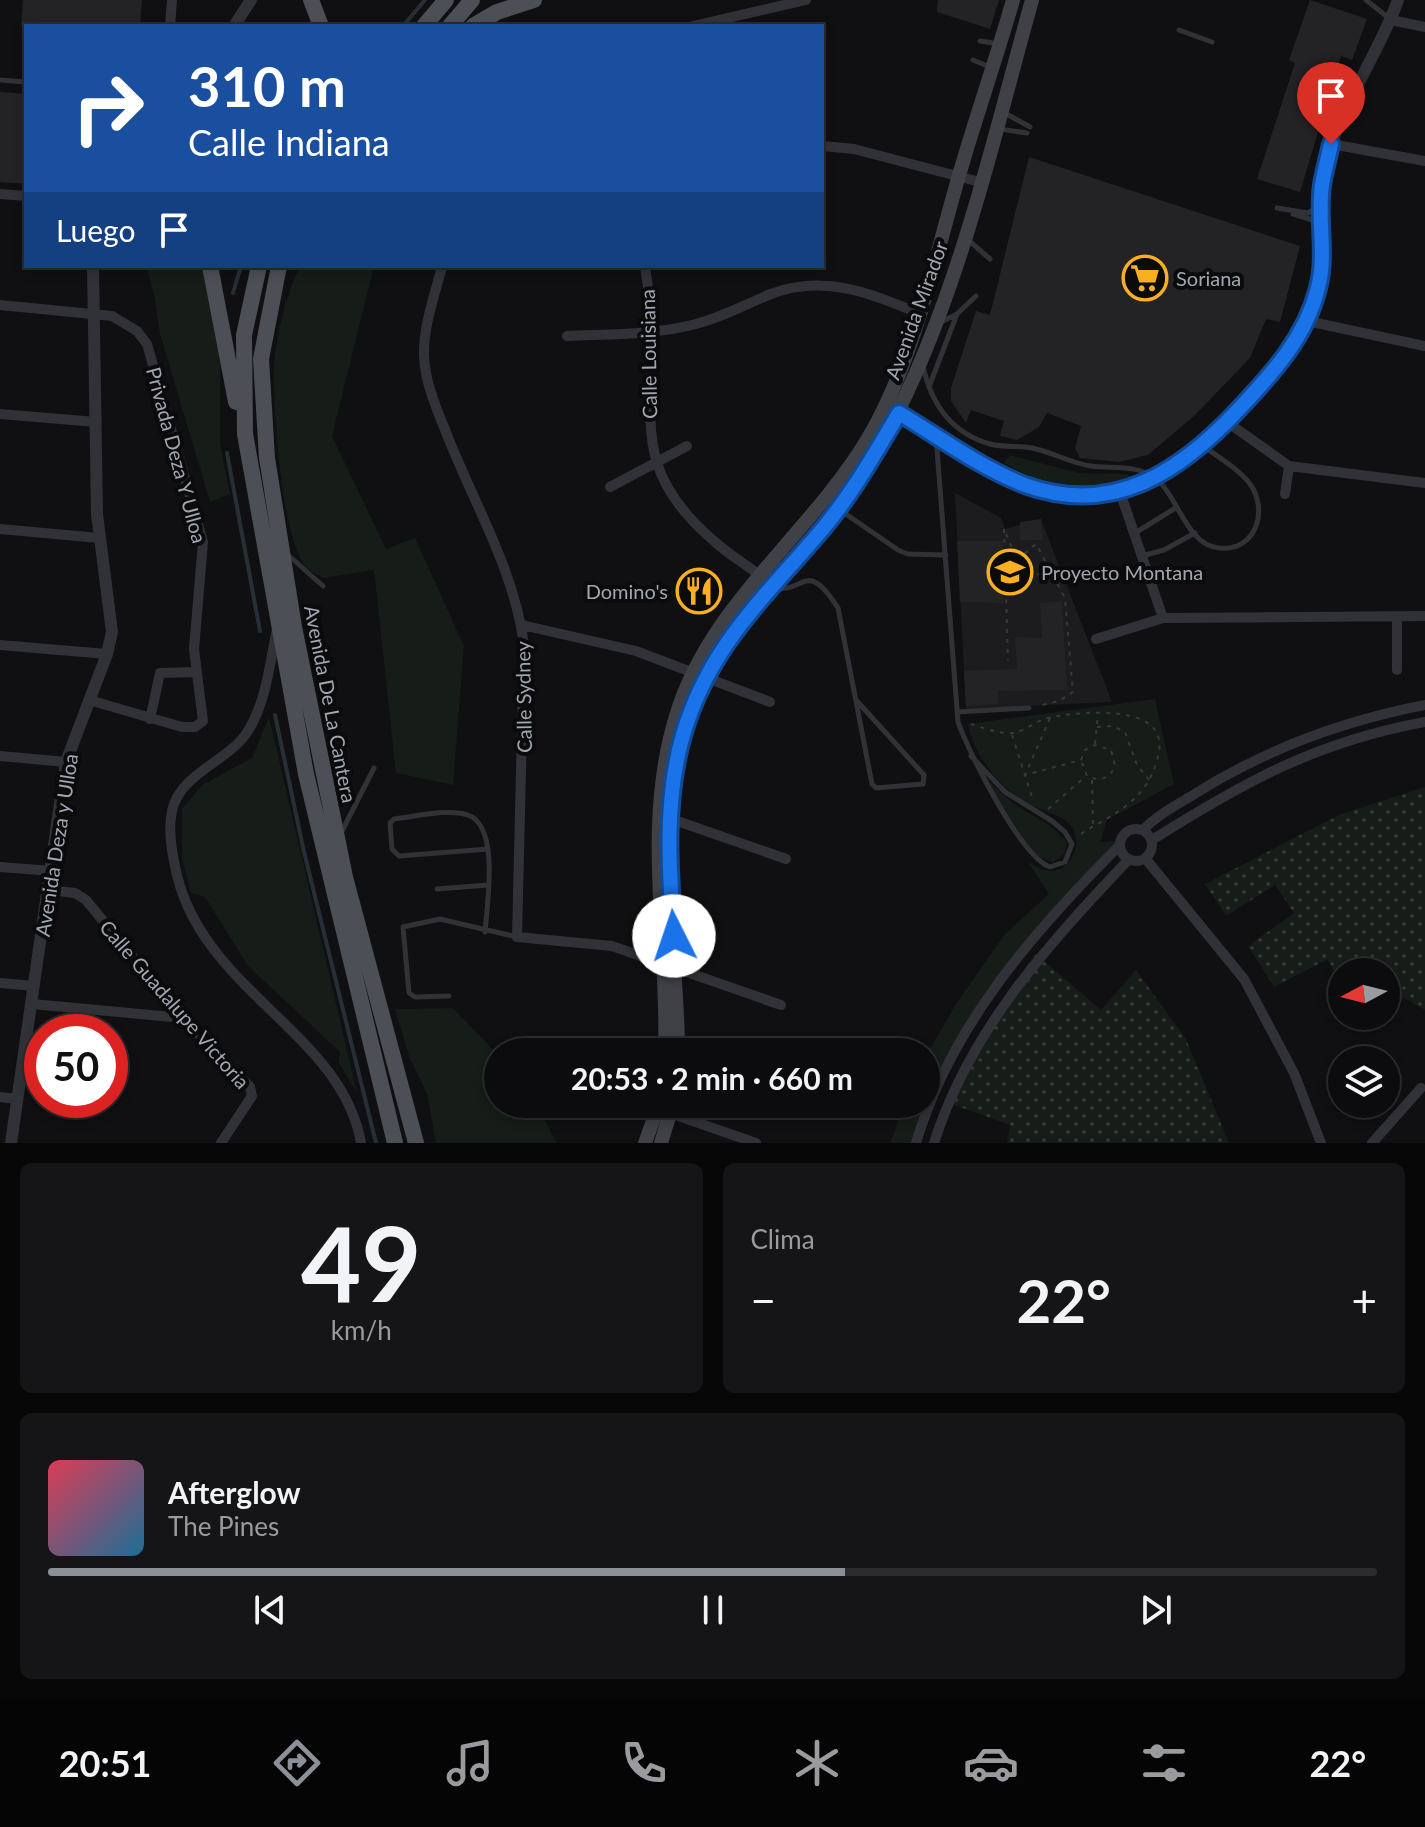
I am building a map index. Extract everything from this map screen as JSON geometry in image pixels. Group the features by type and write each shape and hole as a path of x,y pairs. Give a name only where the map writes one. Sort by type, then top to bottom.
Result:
{"main road":[{"path":"311,0 320,24"},
{"path":"426,24 446,0"},
{"path":"452,24 472,0"},
{"path":"476,24 497,12 534,0"},
{"name":"Avenida Mirador","path":"765,580 892,409 958,177 1013,0"},
{"name":"Avenida Mirador","path":"677,1038 669,964 664,816 670,735 723,621 838,509 921,357 964,236 1032,0"},
{"path":"210,268 224,348 245,434"},
{"name":"Avenida De La Cantera","path":"259,268 244,335 245,434 278,627 328,876 395,1143"},
{"name":"Avenida De La Cantera","path":"278,268 263,338 260,380 267,458 294,627 338,839 369,973 416,1143"},
{"path":"274,284 289,268"},
{"name":"Avenida Mirador","path":"666,1038 669,964"},
{"path":"645,1143 660,1118"},
{"path":"661,1143 665,1118"}],"street":[{"path":"170,24 172,0"},
{"path":"235,24 251,0"},
{"path":"702,24 806,0"},
{"path":"892,409 1025,485 1049,491 1120,492 1156,478 1203,446 1287,354 1307,321 1324,254 1321,204 1331,144 1398,0"},
{"path":"1391,20 1425,27"},
{"path":"1331,144 1425,161"},
{"path":"824,146 854,149 980,182"},
{"path":"0,194 24,196"},
{"name":"Avenida Deza y Ulloa","path":"11,1143 50,890 66,762 107,654 112,621 99,538 93,268"},
{"name":"Calle Sydney","path":"442,268 424,345 427,380 504,567 522,625 526,691 517,937"},
{"name":"Calle Louisiana","path":"645,268 652,332 648,413 656,463 675,497 712,540 765,580"},
{"path":"567,336 652,332 724,316 773,293 805,285 850,288 920,314"},
{"name":"Privada Deza Y Ulloa","path":"0,305 93,313 128,324 145,339 150,350 203,542 194,637 196,672 205,714 201,724 182,727 150,719"},
{"path":"1307,321 1425,346"},
{"path":"0,414 96,422"},
{"path":"1227,422 1289,466 1425,483"},
{"path":"610,487 687,446"},
{"path":"1285,494 1289,466"},
{"path":"1120,492 1163,618"},
{"path":"0,529 99,538"},
{"path":"1397,616 1397,670"},
{"path":"1096,639 1163,618 1425,616"},
{"path":"522,625 610,643 770,702"},
{"path":"278,627 260,699 248,730 232,750 182,789 174,803 170,823 172,853 182,892 207,940 243,985 340,1085 353,1108 361,1143"},
{"path":"0,645 107,654"},
{"path":"89,700 150,719 160,673 196,672"},
{"path":"1143,830 1152,840 1152,849 1145,858 1129,859 1064,928 1009,996 965,1068 934,1141 918,1138 951,1060 995,987 1052,913 1120,845 1128,831 1143,830 1233,770 1362,719 1425,705"},
{"path":"1362,719 1366,734"},
{"path":"1152,840 1238,786 1321,748 1366,734 1425,722"},
{"path":"0,756 66,762"},
{"path":"664,816 786,859"},
{"path":"1120,845 1129,859"},
{"path":"1145,858 1244,979 1294,1073 1321,1143"},
{"path":"0,867 52,871"},
{"name":"Calle Guadalupe Victoria","path":"50,890 75,893 86,900 183,1018 251,1090 249,1101 221,1143"},
{"path":"517,937 612,946 781,1005"},
{"path":"0,983 34,986"},
{"path":"32,1004 183,1018"},
{"path":"1372,1143 1421,1088"},
{"path":"0,1097 17,1099"},
{"path":"692,1118 756,1143"}],"lane":[{"path":"1366,0 1391,20"},
{"path":"1179,30 1212,42"},
{"path":"980,41 1000,44"},
{"path":"973,60 993,70"},
{"path":"0,80 24,82"},
{"path":"995,129 1029,130 1001,112"},
{"path":"1321,204 1308,213 1277,208 1322,223"},
{"path":"964,236 990,259"},
{"path":"934,325 957,314 976,296"},
{"path":"928,388 957,314"},
{"path":"921,357 928,388 948,420 977,439 1003,446 1036,449 1084,465 1129,468 1156,478 1195,533 1213,547 1233,548 1253,535 1259,512 1257,497 1245,479 1203,446"},
{"path":"936,434 958,722 971,756 1036,859 1050,867 1057,866 1072,853 1070,840 1039,814 1005,792 971,756"},
{"path":"972,457 977,439"},
{"path":"1134,534 1177,507"},
{"path":"838,509 898,550 908,554 946,555"},
{"path":"1142,556 1164,550 1195,533"},
{"path":"282,546 292,562 323,586"},
{"path":"765,580 781,589 807,580 829,593 842,623 872,784 876,788 923,784 924,775 857,701"},
{"path":"957,712 1029,708"},
{"path":"338,839 374,768"},
{"path":"485,932 488,849 484,830 465,814 394,819 390,823 392,849 399,856 488,849"},
{"path":"437,889 488,885"},
{"path":"449,996 415,997 409,993 403,927 440,919 485,932 517,937"}],"path":[{"path":"1008,660 1004,529 1022,573"},
{"path":"1017,560 1036,544 1065,598 1073,692 1059,701 1029,708"},
{"path":"1006,573 1055,575"},
{"path":"958,722 1011,734 1050,717 1118,711 1140,718 1152,729 1160,745 1150,781 1135,800 1070,840"},
{"path":"1095,745 1098,713"},
{"path":"1025,775 1050,717"},
{"path":"1097,727 1113,726 1125,732 1137,765 1150,781"},
{"path":"1011,734 1039,814 1087,776"},
{"path":"1095,745 1111,750 1115,766 1109,776 1092,778 1087,776 1081,760 1085,750 1095,745"},
{"path":"1025,775 1081,760"},
{"path":"1092,778 1093,827"}],"shaded area":[{"path":"147,268 203,268 220,363 220,443 230,494 210,502 160,334"},
{"path":"299,268 374,268 332,436 386,549 415,538 464,646 453,785 396,773 374,570 324,578 308,569 291,532 280,473 274,366 282,315"},
{"path":"1010,455 1078,473 1128,474 1131,478 1083,486 1050,481 1004,463"},
{"name":"Proyecto Montana","path":"955,493 1001,518 1005,529 1041,519 1112,702 966,709"},
{"path":"1155,699 1174,784 1107,820 1100,842 1120,841 968,1024 940,1086 940,1038 936,1038 1005,934 1049,894 1028,862 1053,871 1061,868 1072,857 1076,841 1075,832 1067,822 1025,801 1002,784 984,763 968,724"},
{"path":"269,717 357,1093 339,1063 340,1052 248,966 205,897 191,893 182,859 182,809 202,785 252,758"},
{"path":"972,761 1008,799 1046,823 1067,842 1064,854 1053,863 1026,846 1005,820"},
{"path":"1425,787 1425,1010 1404,998 1400,1002 1400,958 1328,958 1274,987 1248,946 1294,913 1275,885 1226,916 1205,884 1341,814"},
{"path":"1036,954 1101,1010 1136,970 1186,1039 1229,1143 1007,1143 1010,1125 946,1102 1009,989"},
{"path":"453,1008 484,1040 484,1118 544,1118 557,1143 436,1143 427,1094 409,1056 395,1009"},
{"path":"900,1118 925,1118 914,1143 890,1143"}],"building":[{"path":"23,0 142,0 140,24 21,26"},
{"path":"938,0 999,0 990,29 937,12"},
{"path":"1310,0 1367,19 1352,60 1341,56 1300,192 1257,179 1295,63 1289,60"},
{"path":"0,92 24,94 24,184 0,182"},
{"name":"Soriana","path":"1029,157 1300,246 1280,322 1266,319 1250,358 1195,415 1148,455 1119,462 1080,458 1075,448 1081,426 1047,413 1039,427 1017,440 1000,436 1004,421 971,410 966,423 951,401 951,388 976,311 990,315"},
{"path":"1041,519 1043,540 1020,540 1020,522"},
{"path":"957,541 1003,541 1004,603 960,602"},
{"path":"1062,601 1067,690 998,691 998,704 966,706 964,671 1017,669 1015,637 1042,638 1040,603"}],"waterway":[{"path":"405,24 425,0"},
{"path":"233,293 240,268"},
{"path":"227,453 260,631"},
{"path":"275,715 304,852 376,1143"}],"place":[{"name":"Soriana","path":"1145,278"},
{"name":"Proyecto Montana","path":"1010,572"},
{"name":"Domino's","path":"699,591"}],"route":[{"path":"674,936 670,842 674,786 684,732 706,677 745,614 814,539 860,479 899,413 998,471 1025,485 1049,491 1072,494 1120,492 1156,478 1181,463 1203,446 1258,389 1287,354 1307,321 1318,289 1324,254 1322,185 1331,144"}]}
